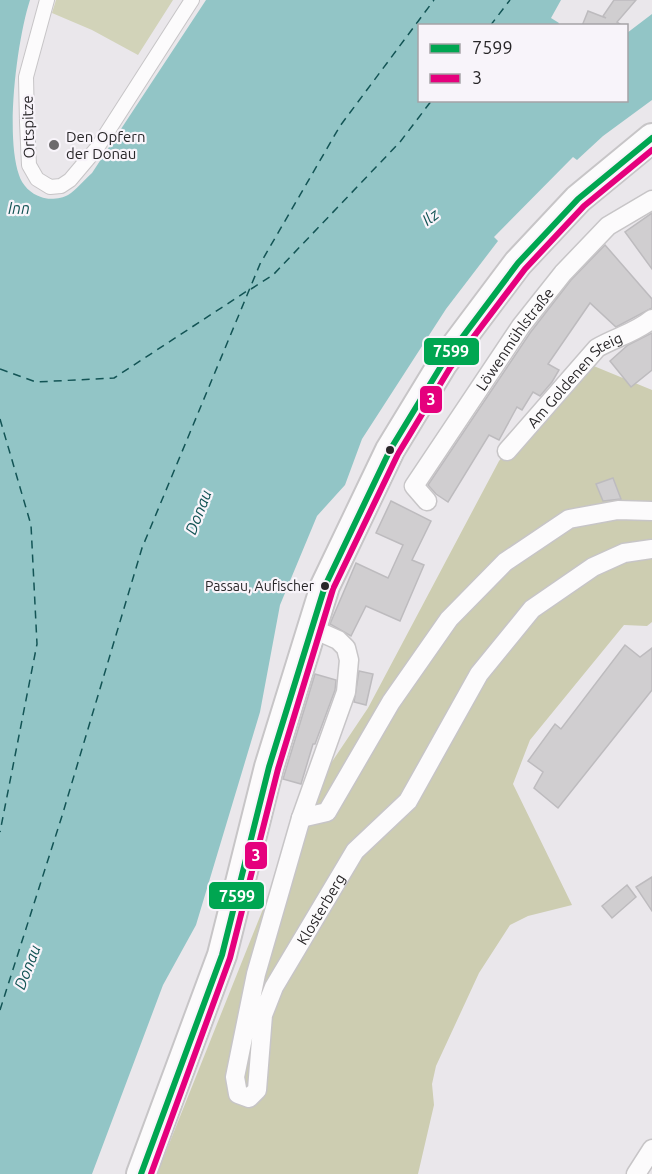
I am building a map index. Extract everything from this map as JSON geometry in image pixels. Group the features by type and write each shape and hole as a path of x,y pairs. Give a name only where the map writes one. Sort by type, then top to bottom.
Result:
{"main road":[{"path":"141,1174 222,954 269,767 311,628 326,586 390,450 443,363 518,263 578,199 652,138"}],"street":[{"name":"Ortspitze","path":"47,0 26,77 29,165 37,179 50,187 61,186 70,180 92,154 192,0"},
{"name":"Löwenmühlstraße","path":"427,501 414,486 521,326 563,273 608,226 652,200"},
{"name":"Am Goldenen Steig","path":"507,451 597,348 612,339 638,331 652,319"},
{"path":"301,818 327,812 391,702 449,619 505,562 569,519 618,510 652,511"},
{"name":"Klosterberg","path":"311,628 338,640 346,648 350,660 346,692 301,818 249,1002 235,1077 238,1094 242,1098 249,1098 257,1090 264,1015 274,987 355,851 408,801 479,674 512,632 541,602 593,567 624,553 652,549"},
{"path":"636,1174 652,1149"}],"green space":[{"path":"56,0 173,0 138,55 92,30 52,13"},
{"path":"584,362 652,390 652,622 647,626 624,625 530,740 513,784 572,905 528,916 510,925 479,973 436,1066 432,1084 434,1105 418,1174 157,1174 307,799 368,708 499,461"}],"water":[{"path":"0,0 30,0 21,39 14,88 15,158 20,179 25,186 37,196 51,199 68,195 92,173 206,0 561,0 551,18 558,24 418,24 418,102 628,102 628,32 652,14 652,100 603,136 577,160 573,157 494,237 498,241 446,309 362,439 345,485 317,516 280,605 260,712 196,925 163,985 92,1174 0,1174"}],"building":[{"path":"614,0 636,0 617,22 620,24 583,24 588,11 606,18 603,16"},
{"path":"652,213 652,269 625,232"},
{"path":"605,245 652,299 652,308 616,327 590,303 548,364 559,370 552,382 540,396 533,392 522,410 517,407 499,440 489,435 448,502 428,485 530,333 571,280"},
{"path":"652,333 652,370 631,387 610,361 628,345"},
{"path":"613,478 621,499 603,501 596,484"},
{"path":"391,501 431,521 412,560 424,565 400,621 366,606 351,636 330,624 356,563 388,578 403,545 376,533"},
{"path":"625,645 640,657 652,648 652,690 558,808 534,788 543,772 528,761 555,724 561,729"},
{"path":"359,671 373,674 366,705 354,702"},
{"path":"315,674 336,680 335,690 315,744 313,744 301,784 283,779"},
{"path":"652,877 652,911 636,887"},
{"path":"627,885 636,897 612,918 602,906"}],"ferry route":[{"path":"0,1010 62,816 142,548 260,264 340,126 434,0"},
{"path":"492,24 510,0"},
{"path":"251,289 273,275 400,142 430,102"},
{"path":"0,369 36,382 114,378 247,291"},
{"path":"0,419 31,525 37,644 0,832"}],"transit line":[{"name":"7599","path":"141,1174 222,955 269,767 325,586 390,450 443,363 518,263 578,199 652,138"},
{"name":"3","path":"151,1174 230,958 278,769 333,589 398,454 450,368 525,269 584,206 652,150"}],"place":[{"name":"Den Opfern der Donau","path":"54,145"},
{"name":"Passau, Aufischer","path":"325,586"}],"water label":[{"name":"Inn","path":"19,208"},
{"name":"Ilz","path":"430,217"},
{"name":"Donau","path":"198,512"},
{"name":"Donau","path":"27,967"}]}
